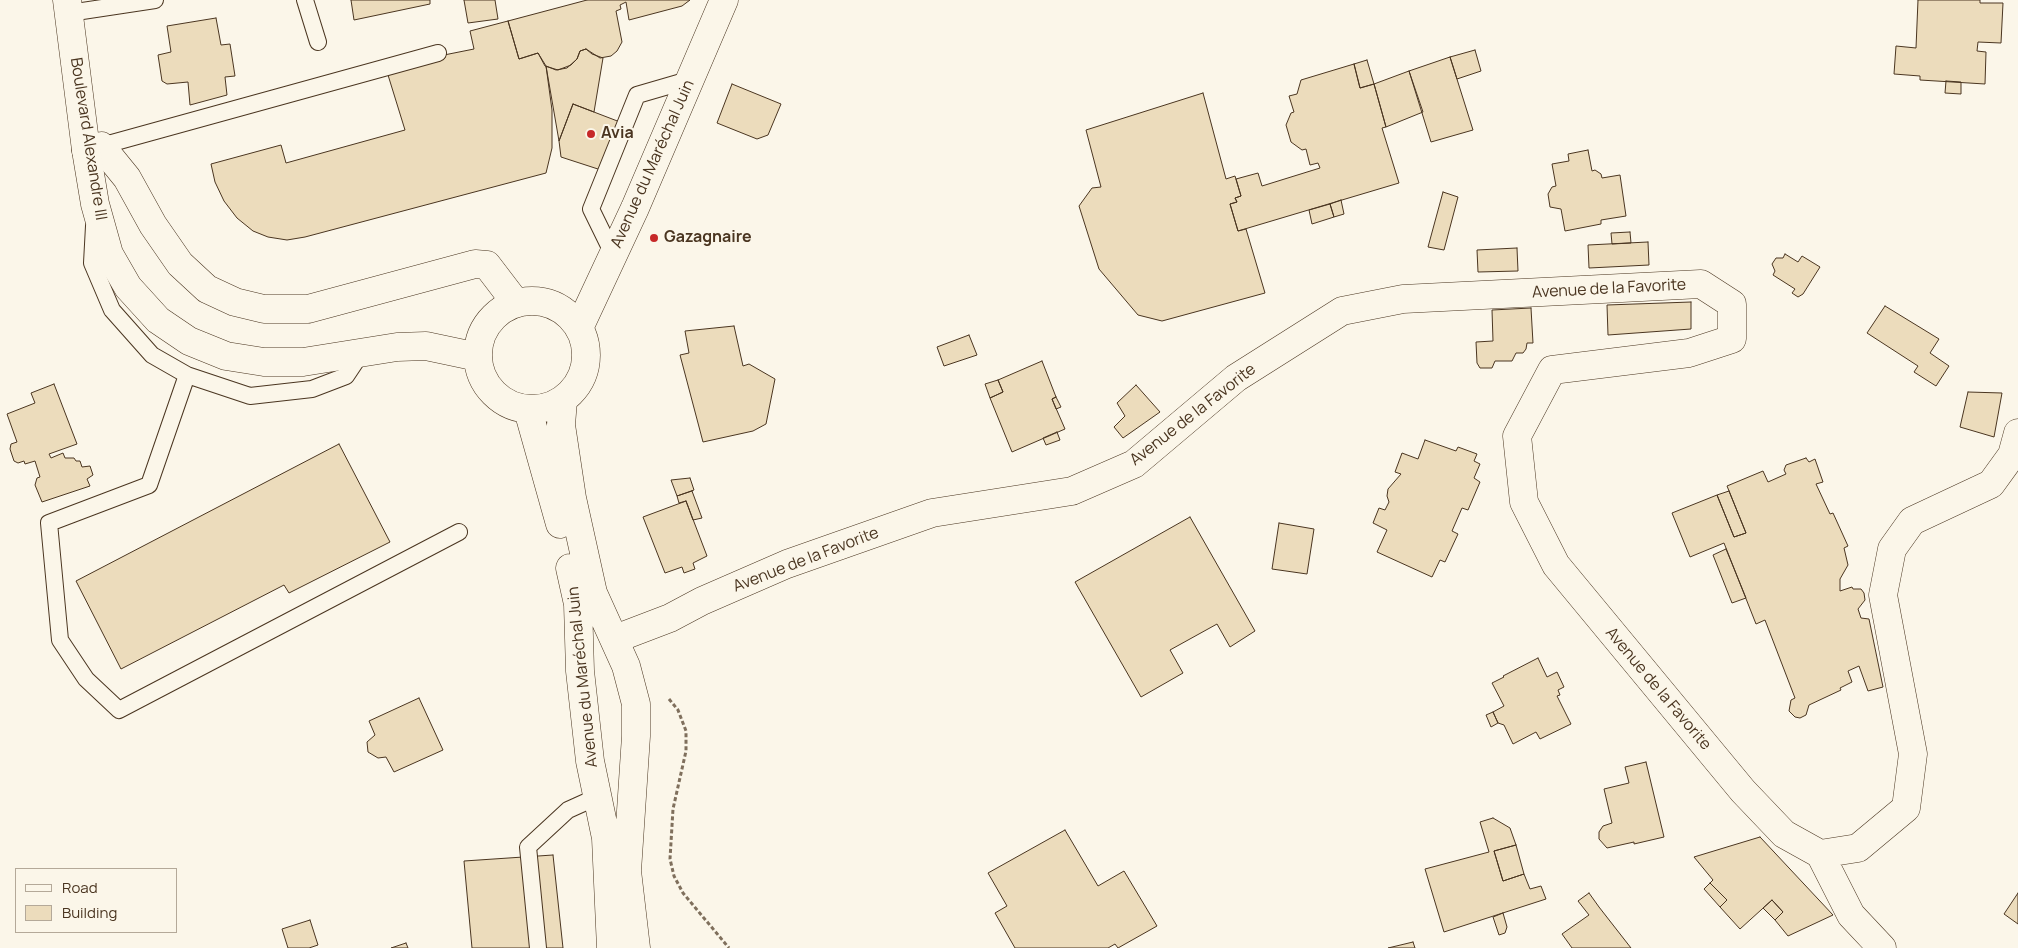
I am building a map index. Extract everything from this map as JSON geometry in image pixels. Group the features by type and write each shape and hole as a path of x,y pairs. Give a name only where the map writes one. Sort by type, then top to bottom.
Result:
{"street":[{"name":"Avenue du Maréchal Juin","path":"579,328 692,79 724,0"},
{"name":"Boulevard Alexandre III","path":"68,6 94,148 95,204 109,254 128,287 158,320 189,341 226,356 264,362 303,362 397,347 426,346 478,357"},
{"path":"94,148 127,178 153,225 180,264 207,289 235,302 264,309 308,309 475,264 487,265 516,303"},
{"name":"Avenue de la Favorite","path":"615,639 670,618 702,601 787,564 932,513 1072,491 1134,464 1236,378 1342,311 1403,299 1701,284 1732,304 1732,339 1690,353 1552,370 1517,436 1524,502 1556,565 1743,791 1784,834 1820,854"},
{"path":"533,300 551,304 566,313 579,328 586,347 585,367 577,386 563,400 544,409 528,410 512,406 498,398 487,387 480,373 478,357 480,339 488,323 500,311 516,303 533,300"},
{"name":"Avenue du Maréchal Juin","path":"563,400 561,425 572,498 593,593 626,666 636,704 636,736 627,871 633,938 636,948"},
{"name":"Avenue du Maréchal Juin","path":"528,410 555,501 578,604 584,710 590,761 599,796 606,838 611,948"},
{"path":"1882,948 1851,915 1820,854 1858,848 1906,808 1913,754 1883,595 1892,549 1912,521 1991,484 2012,454 2018,433"}],"lane":[{"path":"68,6 155,0"},
{"path":"305,0 318,42"},
{"path":"94,148 438,53"},
{"path":"613,254 591,209 637,94 692,79"},
{"path":"95,204 92,263 112,310 152,355 187,374 250,396 312,388 346,376 362,352"},
{"path":"187,374 149,485 49,523 60,640 86,679 119,710 459,532"},
{"path":"538,948 528,847 568,810 599,796"}],"path":[{"path":"665,693 678,710 686,731 686,751 672,809 670,859 674,876 683,893 730,948"}],"building":[{"path":"351,0 430,0 430,4 354,20"},
{"path":"464,0 495,0 498,19 468,23"},
{"path":"587,0 690,0 682,6 629,20 626,2 620,5 621,9 616,11 622,42 617,51 611,56 600,58 586,49 580,51 577,59 571,65 558,70 545,66 538,53 519,59 508,21"},
{"path":"1918,0 1980,0 1980,3 2003,3 2001,43 1978,42 1977,51 1986,52 1985,84 1920,80 1920,76 1894,74 1896,46 1916,48"},
{"path":"216,18 221,45 230,44 235,76 225,77 227,95 190,105 188,82 167,84 162,81 158,55 171,52 167,26"},
{"path":"508,21 519,59 538,53 546,66 552,110 552,148 546,173 305,237 287,240 268,237 253,231 237,218 224,201 215,182 211,164 281,145 286,163 405,130 388,75 445,58 444,55 474,49 470,31"},
{"path":"586,49 592,54 603,58 594,112 573,104 559,141 546,66 556,70 567,68 577,59 580,51"},
{"path":"1475,50 1481,71 1457,79 1450,57"},
{"path":"1450,57 1473,130 1431,142 1409,71"},
{"path":"1367,60 1374,84 1360,88 1354,64"},
{"path":"1354,64 1360,88 1374,84 1386,127 1382,128 1399,183 1238,231 1230,204 1237,202 1235,198 1241,196 1236,179 1258,173 1262,186 1320,168 1318,163 1310,165 1306,149 1302,150 1291,142 1286,125 1291,113 1294,112 1289,96 1297,94 1301,80"},
{"path":"1409,71 1423,112 1386,127 1374,84"},
{"path":"1946,81 1961,82 1961,94 1945,93"},
{"path":"732,84 781,104 768,135 757,139 717,123"},
{"path":"1203,93 1226,179 1235,176 1241,196 1235,198 1237,202 1230,204 1238,231 1246,229 1265,293 1162,321 1138,315 1099,269 1079,206 1092,188 1101,187 1086,130"},
{"path":"573,104 620,122 601,170 561,157 559,141"},
{"path":"1588,150 1592,171 1595,170 1601,174 1602,178 1620,175 1626,216 1601,220 1601,224 1565,231 1561,209 1550,207 1548,194 1552,187 1556,186 1552,164 1569,161 1568,154"},
{"path":"1443,192 1458,197 1444,250 1428,247"},
{"path":"1341,200 1344,214 1334,217 1330,204"},
{"path":"1330,204 1334,217 1312,224 1309,210"},
{"path":"1630,232 1631,243 1612,244 1611,233"},
{"path":"1648,242 1649,265 1589,268 1588,245"},
{"path":"1517,248 1518,271 1478,272 1477,250"},
{"path":"1785,254 1798,262 1802,256 1820,267 1803,294 1798,297 1792,293 1795,289 1773,275 1775,271 1772,264 1776,258 1783,258"},
{"path":"1691,302 1691,329 1608,335 1607,305"},
{"path":"1885,306 1939,339 1930,353 1949,366 1936,386 1914,372 1918,366 1867,333"},
{"path":"1531,308 1533,343 1527,343 1523,353 1516,353 1512,361 1495,361 1492,368 1480,368 1477,363 1476,342 1493,341 1492,310"},
{"path":"734,326 743,366 749,364 775,379 766,424 753,431 703,442 680,355 689,353 685,331"},
{"path":"969,335 977,355 944,366 937,347"},
{"path":"1042,361 1056,397 1052,399 1065,429 1012,452 990,398 1003,392 998,380"},
{"path":"998,380 1003,392 990,398 985,384"},
{"path":"54,384 77,444 49,454 51,458 63,453 65,458 74,458 76,461 80,461 82,467 90,466 93,475 87,479 90,486 42,502 35,485 37,478 40,477 35,461 25,464 24,461 18,463 14,461 10,449 11,444 17,442 7,414 35,403 31,393"},
{"path":"1136,385 1160,412 1123,438 1114,427 1125,416 1117,403"},
{"path":"1968,392 2002,393 1994,437 1960,427"},
{"path":"1056,397 1061,407 1056,409 1052,399"},
{"path":"1057,432 1060,440 1046,445 1043,438"},
{"path":"1425,440 1456,451 1458,447 1477,454 1474,461 1480,464 1474,478 1480,482 1468,510 1462,508 1452,531 1458,534 1445,562 1440,560 1432,577 1377,552 1387,530 1373,523 1379,508 1385,510 1389,502 1387,496 1388,489 1401,474 1395,472 1402,453 1418,459"},
{"path":"339,444 390,542 289,593 284,585 121,669 76,581"},
{"path":"1806,458 1809,462 1815,459 1823,482 1816,484 1830,514 1833,513 1848,546 1844,548 1848,565 1840,579 1840,591 1852,587 1853,589 1861,589 1864,593 1865,600 1858,609 1861,618 1869,619 1883,687 1868,691 1859,666 1848,671 1852,682 1840,688 1841,690 1809,705 1806,715 1800,718 1795,717 1789,711 1791,700 1795,698 1765,620 1756,624 1724,543 1690,557 1672,513 1717,495 1734,537 1746,533 1727,486 1763,471 1768,482 1786,474 1784,470 1786,465"},
{"path":"690,478 694,490 677,496 671,480"},
{"path":"692,491 702,518 693,520 686,501 679,503 677,496"},
{"path":"1729,491 1746,533 1734,537 1717,495"},
{"path":"686,501 707,556 693,563 695,569 684,573 682,567 665,573 643,517"},
{"path":"1190,517 1255,631 1230,647 1217,624 1170,650 1183,673 1141,697 1075,582"},
{"path":"1279,523 1314,529 1307,574 1272,569"},
{"path":"1726,549 1746,598 1732,603 1713,555"},
{"path":"1538,658 1547,677 1557,672 1564,687 1558,690 1560,695 1557,696 1571,724 1540,739 1536,732 1513,744 1504,725 1498,723 1493,712 1504,706 1492,683"},
{"path":"419,698 443,750 394,772 386,757 378,758 368,752 367,742 375,735 369,721"},
{"path":"1493,712 1498,723 1491,727 1486,715"},
{"path":"1646,762 1664,837 1607,848 1599,839 1599,832 1603,826 1612,823 1604,789 1629,783 1625,767"},
{"path":"1493,818 1510,828 1516,845 1494,851 1503,881 1524,874 1530,889 1541,886 1546,899 1444,932 1425,869 1489,852 1480,822"},
{"path":"1065,830 1098,886 1124,871 1157,926 1118,948 1115,944 1108,948 1015,948 995,913 1007,906 988,873"},
{"path":"1760,837 1833,915 1788,936 1775,920 1783,912 1772,900 1740,929 1720,907 1727,900 1710,883 1713,880 1694,857"},
{"path":"1516,845 1524,874 1503,881 1494,851"},
{"path":"553,855 563,948 472,948 464,861"},
{"path":"1710,883 1727,900 1720,907 1704,889"},
{"path":"1589,893 1631,948 1572,948 1562,934 1589,915 1578,901"},
{"path":"2018,893 2018,924 2004,914"},
{"path":"1772,900 1783,912 1775,920 1763,908"},
{"path":"1503,913 1507,927 1505,933 1499,935 1493,917"},
{"path":"310,920 318,945 309,948 288,948 282,929"},
{"path":"1413,942 1415,948 1388,948"},
{"path":"406,943 408,948 391,948"}],"place":[{"name":"Avia","path":"591,134"},
{"name":"Gazagnaire","path":"654,238"}]}
